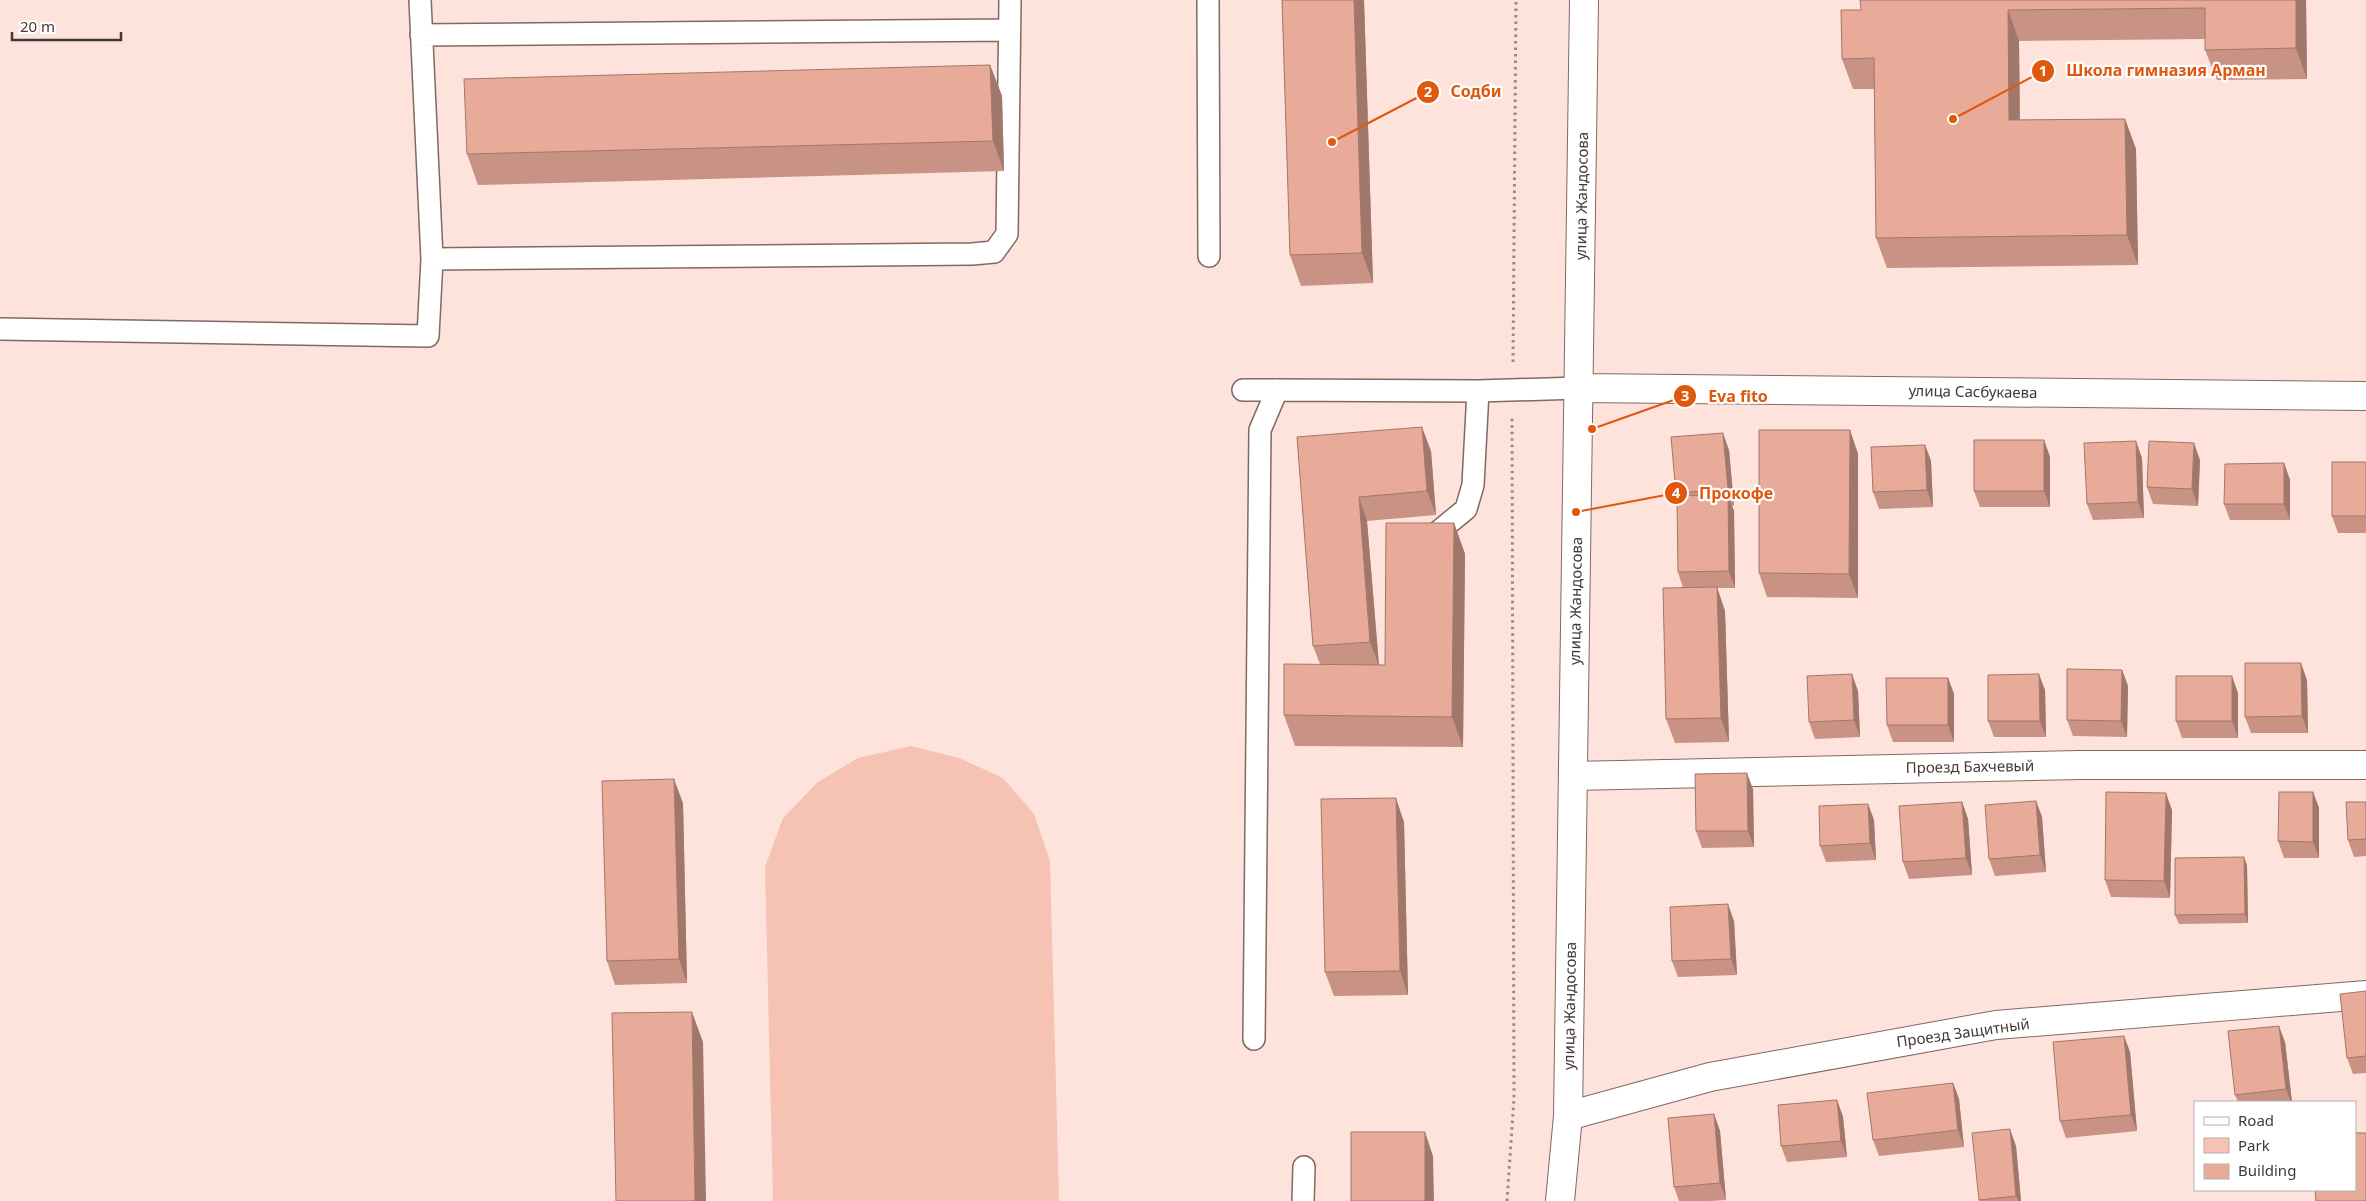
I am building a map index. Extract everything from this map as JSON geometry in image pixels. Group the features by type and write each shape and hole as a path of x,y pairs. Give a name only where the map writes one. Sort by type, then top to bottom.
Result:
{"street":[{"name":"улица Жандосова","path":"1560,1201 1568,1116 1584,0"},
{"name":"улица Сасбукаева","path":"1579,388 2366,396"},
{"name":"Проезд Бахчевый","path":"1573,776 2080,765 2366,765"},
{"name":"Проезд Защитный","path":"1568,1116 1710,1077 1996,1025 2366,995"}],"lane":[{"path":"0,329 428,336 432,259 420,0"},
{"path":"432,259 962,254 994,252 1007,234 1010,0"},
{"path":"1208,0 1209,256"},
{"path":"421,35 1009,30"},
{"path":"1243,390 1478,391 1579,388"},
{"path":"1254,1039 1260,430 1277,390"},
{"path":"1414,551 1466,509 1473,485 1478,391"},
{"path":"1303,1201 1304,1167"}],"path":[{"path":"1508,1201 1514,1098 1512,389 1516,0"}],"green space":[{"path":"911,746 959,758 1003,778 1034,814 1050,861 1059,1201 773,1201 765,867 783,818 818,782 858,758"}],"building":[{"path":"1282,0 1354,0 1362,253 1290,255"},
{"path":"1860,0 2296,0 2296,48 2205,50 2205,8 2008,10 2009,120 2125,119 2127,235 1876,238 1874,58 1842,59 1841,10 1861,10"},
{"path":"990,65 993,141 467,154 464,79"},
{"path":"1422,427 1427,491 1359,497 1370,642 1313,646 1297,437"},
{"path":"1759,430 1850,430 1849,574 1759,573"},
{"path":"1723,433 1728,489 1676,493 1671,437"},
{"path":"1974,440 2044,440 2044,491 1974,491"},
{"path":"2136,441 2138,502 2087,504 2084,443"},
{"path":"2149,441 2194,443 2192,489 2147,487"},
{"path":"1925,445 1927,490 1873,492 1871,447"},
{"path":"2332,462 2366,462 2366,516 2332,516"},
{"path":"2284,463 2284,504 2224,504 2225,464"},
{"path":"1728,495 1729,571 1678,572 1677,496"},
{"path":"1386,523 1454,523 1452,717 1284,715 1284,664 1385,665"},
{"path":"1717,587 1721,718 1666,719 1663,588"},
{"path":"2245,663 2301,663 2302,716 2245,717"},
{"path":"2067,669 2122,670 2121,721 2067,720"},
{"path":"1852,674 1854,720 1809,722 1807,676"},
{"path":"2039,674 2040,721 1988,721 1988,675"},
{"path":"2176,676 2232,676 2232,721 2176,721"},
{"path":"1886,678 1948,678 1948,725 1887,725"},
{"path":"1747,773 1748,831 1696,831 1695,774"},
{"path":"674,779 679,959 607,961 602,781"},
{"path":"2106,792 2166,793 2164,881 2105,880"},
{"path":"2279,792 2313,792 2313,842 2278,841"},
{"path":"1396,798 1400,971 1325,972 1321,799"},
{"path":"2036,801 2040,855 1989,859 1985,805"},
{"path":"1962,802 1966,858 1903,862 1899,806"},
{"path":"2346,802 2366,802 2366,839 2348,840"},
{"path":"1868,804 1870,843 1820,846 1819,806"},
{"path":"2244,857 2245,914 2175,915 2175,858"},
{"path":"1728,904 1731,959 1672,961 1670,907"},
{"path":"2366,991 2366,1056 2347,1058 2340,994"},
{"path":"692,1012 695,1201 616,1201 612,1013"},
{"path":"2279,1026 2286,1089 2235,1095 2228,1031"},
{"path":"2124,1036 2131,1115 2060,1121 2053,1042"},
{"path":"1953,1083 1958,1130 1873,1140 1867,1093"},
{"path":"1837,1100 1841,1141 1781,1146 1778,1105"},
{"path":"1714,1114 1720,1183 1674,1187 1668,1118"},
{"path":"2010,1129 2016,1196 1979,1200 1972,1133"},
{"path":"1351,1132 1425,1132 1425,1201 1351,1201"},
{"path":"2356,1133 2366,1133 2366,1201 2316,1201 2315,1191 2356,1191"}],"place":[{"name":"Школа гимназия Арман","path":"1953,119"},
{"name":"Содби","path":"1332,142"},
{"name":"Eva fito","path":"1592,429"},
{"name":"Прокофе","path":"1576,512"}]}
